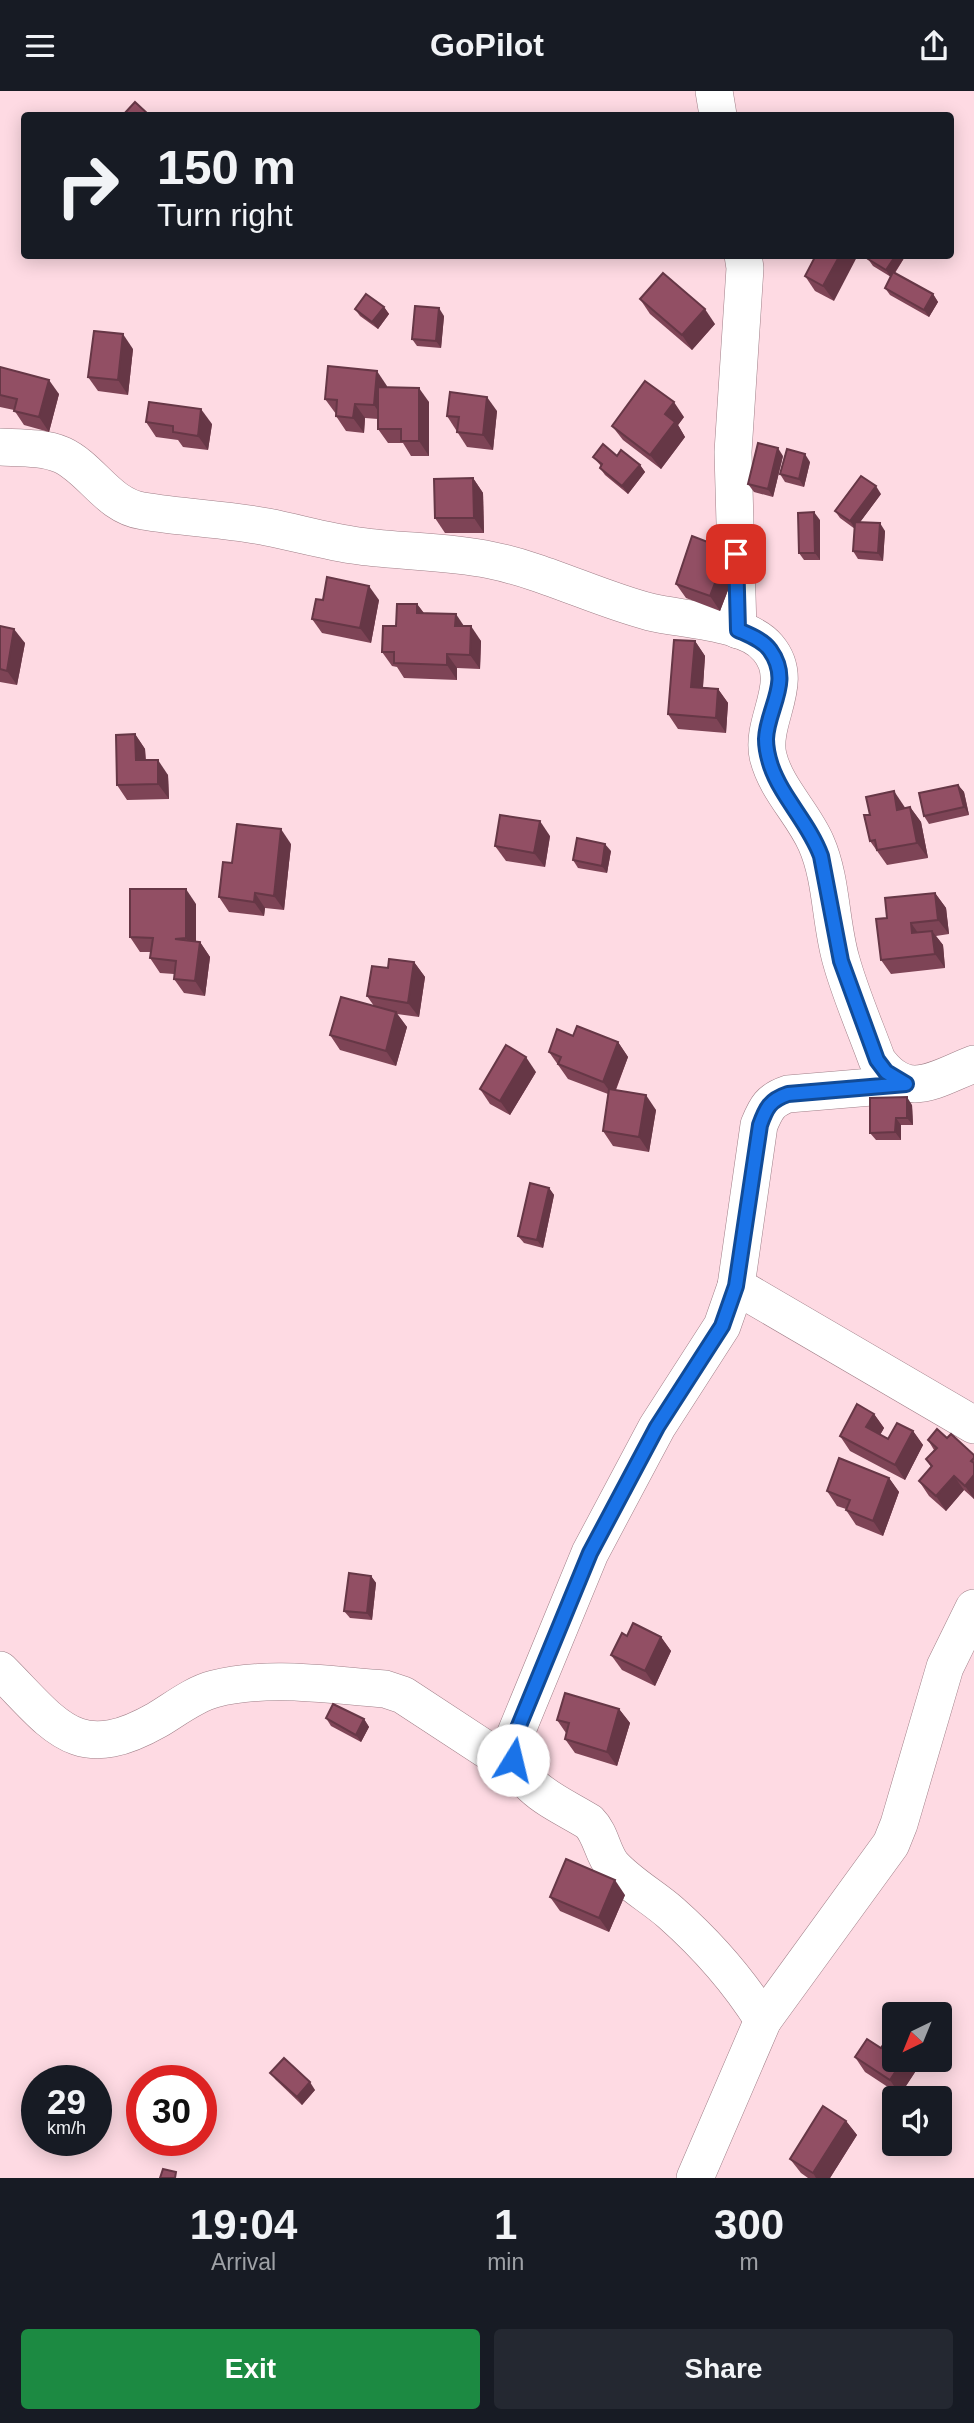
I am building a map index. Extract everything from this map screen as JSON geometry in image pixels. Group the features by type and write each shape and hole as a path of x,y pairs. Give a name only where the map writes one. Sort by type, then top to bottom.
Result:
{"street":[{"path":"714,91 718,112"},
{"path":"738,630 733,452 744,259"},
{"path":"0,446 50,451 64,456 79,466 112,497 138,510 266,527 338,544 488,559 539,572 637,608 738,630 764,643 776,663 780,680 779,694 766,737 772,767 818,849 841,961 877,1060 886,1072 906,1084"},
{"path":"763,2020 745,1991 714,1954 671,1913 611,1863 596,1829 527,1783 513,1760 511,1745 590,1553 657,1427 722,1326 736,1286 760,1125 768,1106 776,1098 788,1094 921,1084 974,1064"},
{"path":"736,1286 974,1425"},
{"path":"695,2178 763,2020 891,1844 945,1667 974,1608"},
{"path":"0,1670 56,1726 84,1739 104,1741 131,1734 209,1690 234,1684 262,1681 385,1689 403,1695 519,1771"}],"building":[{"path":"135,102 146,112 126,112"},
{"path":"814,259 838,259 823,286 805,276"},
{"path":"868,259 893,259 886,270"},
{"path":"893,272 933,294 924,310 885,288"},
{"path":"663,273 705,309 682,335 640,299"},
{"path":"366,294 384,307 372,322 355,309"},
{"path":"415,306 439,308 436,341 412,339"},
{"path":"94,331 123,334 118,380 88,377"},
{"path":"328,366 377,371 374,405 355,404 353,418 336,416 337,400 325,399"},
{"path":"0,367 49,380 39,417 14,411 17,399 0,395"},
{"path":"645,381 674,402 665,414 675,422 650,455 612,426"},
{"path":"378,387 419,388 419,441 401,441 401,429 378,429"},
{"path":"450,392 487,397 483,435 457,432 459,417 447,416"},
{"path":"149,402 201,409 198,436 173,432 173,426 146,422"},
{"path":"758,443 778,448 768,489 748,484"},
{"path":"603,444 617,456 621,450 640,465 622,486 600,468 602,464 593,457"},
{"path":"787,449 805,454 799,479 780,474"},
{"path":"861,476 876,486 850,521 835,511"},
{"path":"473,478 474,518 435,518 434,479"},
{"path":"814,512 815,553 799,553 798,513"},
{"path":"855,522 880,523 878,553 853,551"},
{"path":"692,536 713,544 708,557 723,562 710,596 676,584"},
{"path":"327,577 369,586 360,628 312,619 316,599 323,600"},
{"path":"397,604 417,604 417,613 456,614 455,626 471,626 470,655 447,654 447,665 394,663 394,652 382,652 383,626 396,626"},
{"path":"0,626 14,629 7,671 0,669"},
{"path":"674,640 695,641 691,687 718,689 716,718 668,714"},
{"path":"135,734 136,760 158,760 158,784 117,785 116,735"},
{"path":"958,785 964,807 924,816 919,793"},
{"path":"894,791 897,810 910,807 917,843 877,850 875,840 870,841 864,815 870,815 866,797"},
{"path":"500,815 540,821 534,853 495,846"},
{"path":"237,824 281,829 274,896 255,893 254,902 219,897 223,862 232,863"},
{"path":"577,838 605,844 602,866 573,860"},
{"path":"130,889 186,889 186,938 175,939 200,942 195,981 174,979 176,961 150,958 153,938 130,937"},
{"path":"935,893 938,920 911,923 912,933 932,931 935,954 881,960 876,919 887,918 885,898"},
{"path":"389,959 414,962 408,1003 367,996 372,966 388,968"},
{"path":"341,997 396,1012 386,1051 330,1035"},
{"path":"577,1026 618,1042 603,1082 558,1064 561,1057 549,1052 557,1029 573,1036"},
{"path":"506,1045 526,1057 500,1101 480,1089"},
{"path":"609,1089 646,1095 639,1137 603,1131"},
{"path":"907,1097 907,1118 896,1118 895,1132 870,1133 870,1098"},
{"path":"530,1183 549,1188 537,1240 518,1236"},
{"path":"857,1404 874,1414 866,1427 888,1439 897,1423 913,1431 895,1465 840,1436"},
{"path":"937,1429 947,1438 951,1434 974,1455 971,1461 974,1463 974,1475 965,1486 954,1476 936,1496 919,1481 932,1466 926,1459 937,1448 928,1440"},
{"path":"839,1458 889,1478 873,1521 846,1510 850,1500 827,1491"},
{"path":"349,1573 371,1576 367,1613 344,1611"},
{"path":"633,1623 661,1637 645,1671 611,1655 622,1633 627,1636"},
{"path":"565,1693 619,1709 607,1752 565,1739 569,1723 557,1720"},
{"path":"333,1704 364,1719 356,1735 326,1718"},
{"path":"566,1859 615,1880 599,1918 550,1897"},
{"path":"867,2039 881,2048 882,2072 895,2072 890,2080 855,2057"},
{"path":"284,2058 310,2082 297,2097 270,2073"},
{"path":"823,2106 846,2121 813,2173 790,2159"},
{"path":"163,2169 176,2172 175,2178 160,2178"}],"route":[{"path":"513,1760 511,1745 590,1553 615,1511 657,1427 729,1311 736,1286 760,1125 768,1106 776,1098 788,1094 906,1084 886,1072 877,1060 841,961 816,842 777,780 772,767 766,737 779,694 780,680 770,650 764,643 738,630 736,554"}]}
